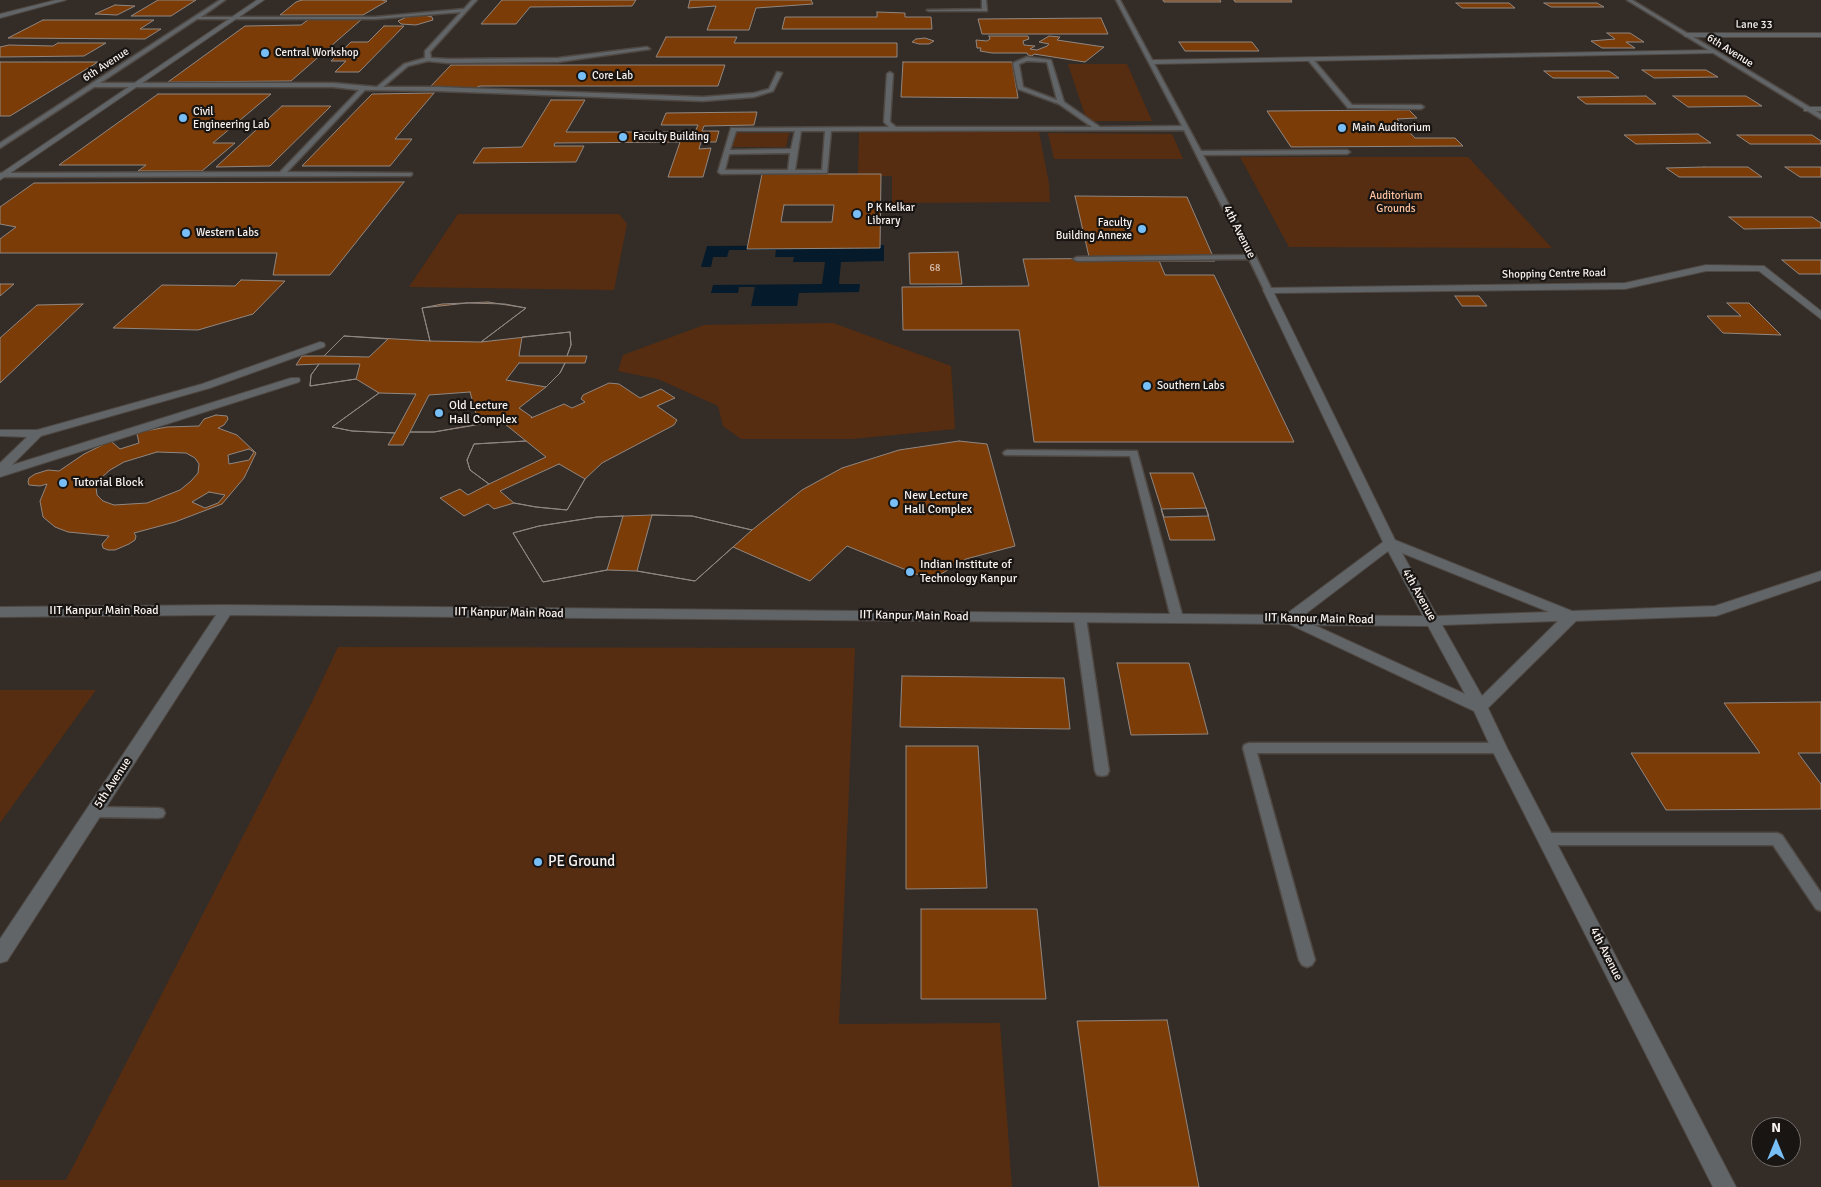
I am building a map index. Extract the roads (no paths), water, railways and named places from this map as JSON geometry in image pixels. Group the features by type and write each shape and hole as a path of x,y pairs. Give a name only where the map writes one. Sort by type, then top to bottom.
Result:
{"street":[{"path":"0,16 63,0"},
{"path":"2,176 261,0"},
{"name":"Lane 33","path":"1686,34 1821,35"},
{"path":"1152,62 1713,52"},
{"path":"1807,109 1821,109"},
{"name":"Shopping Centre Road","path":"1268,290 1625,286 1706,268 1761,268 1821,316"},
{"name":"4th Avenue","path":"1268,290 1390,542 1480,707 1499,748 1725,1187"},
{"path":"0,433 37,434 206,386 320,345"},
{"path":"0,472 295,380"},
{"path":"0,472 37,434"},
{"path":"1390,542 1572,616 1480,707 1289,619 1390,542"},
{"name":"IIT Kanpur Main Road","path":"0,612 226,610 1433,621 1716,611 1821,575"},
{"name":"5th Avenue","path":"0,955 226,610"}],"lane":[{"name":"6th Avenue","path":"0,146 223,0"},
{"path":"428,59 427,52 475,0"},
{"path":"929,10 985,10 984,0"},
{"name":"4th Avenue","path":"1118,0 1200,153 1268,290"},
{"name":"6th Avenue","path":"1629,0 1821,117"},
{"path":"195,18 375,18 466,10"},
{"path":"378,89 406,65 428,59 448,61 558,60 647,49"},
{"path":"1061,103 1049,61 1027,59 1016,63 1020,88 1061,103 1098,128"},
{"path":"1310,59 1350,107 1421,107"},
{"path":"93,85 333,85 378,89 438,89 703,99 754,95 771,90 779,73"},
{"path":"890,74 887,122 894,129"},
{"path":"282,174 364,88"},
{"path":"828,129 825,172 721,172 733,129 1186,128"},
{"path":"791,172 798,129"},
{"path":"726,152 794,151"},
{"path":"1200,153 1347,152"},
{"path":"2,176 410,174"},
{"path":"1077,259 1252,257"},
{"path":"1008,453 1134,453 1177,618"},
{"path":"1080,618 1102,770"},
{"path":"1307,960 1249,748 1499,748"},
{"path":"94,812 158,814"},
{"path":"1547,839 1777,839 1821,905"}],"water":[{"path":"884,245 884,261 841,262 839,284 860,284 859,292 799,293 797,306 751,306 755,287 739,287 738,293 711,293 713,285 822,284 825,262 793,262 794,257 775,257 776,250 729,250 727,257 713,257 711,267 701,267 707,246"}],"place":[{"name":"Central Workshop","path":"265,53"},
{"name":"Core Lab","path":"582,76"},
{"name":"Civil Engineering Lab","path":"183,118"},
{"name":"Main Auditorium","path":"1342,128"},
{"name":"Faculty Building","path":"623,137"},
{"name":"P K Kelkar Library","path":"857,214"},
{"name":"Faculty Building Annexe","path":"1142,229"},
{"name":"Western Labs","path":"186,233"},
{"name":"Southern Labs","path":"1147,386"},
{"name":"Old Lecture Hall Complex","path":"439,413"},
{"name":"Tutorial Block","path":"63,483"},
{"name":"New Lecture Hall Complex","path":"894,503"},
{"name":"Indian Institute of Technology Kanpur","path":"910,572"},
{"name":"PE Ground","path":"538,862"}],"park label":[{"name":"Auditorium Grounds","path":"1396,202"}]}
